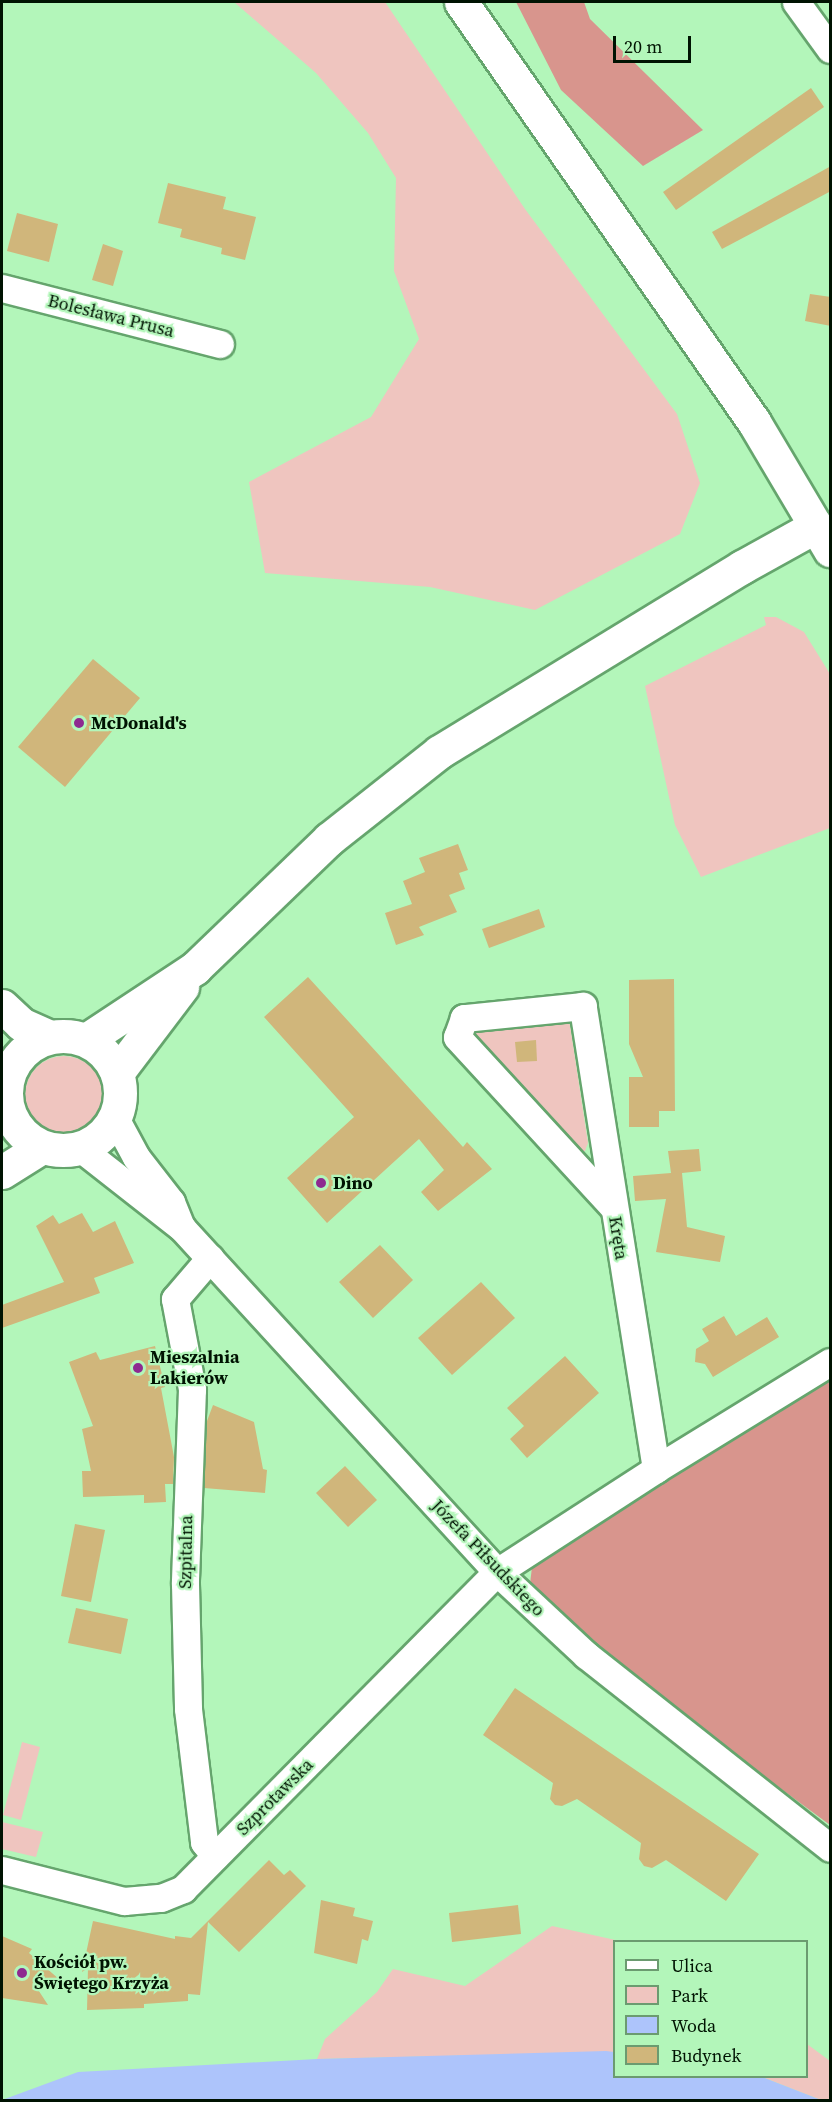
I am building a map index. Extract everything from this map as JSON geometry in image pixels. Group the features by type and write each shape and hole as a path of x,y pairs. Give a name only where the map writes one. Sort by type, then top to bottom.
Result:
{"street":[{"path":"117,1073 195,968 330,839 439,753 742,567 824,538 754,422 461,2"},
{"path":"796,2 831,49"},
{"name":"Bolesława Prusa","path":"2,288 220,344"},
{"path":"86,1040 195,968"},
{"path":"2,1006 21,1024 51,1037 86,1040 99,1048 117,1073 120,1088 115,1118 106,1131 80,1148 61,1151 42,1147 27,1138 4,1114 6,1063 51,1037"},
{"name":"Kręta","path":"614,1208 457,1037 464,1018 583,1006 656,1469"},
{"path":"115,1118 136,1157 171,1202 182,1228"},
{"path":"2,1172 42,1147"},
{"path":"80,1148 182,1228"},
{"name":"Józefa Piłsudskiego","path":"182,1228 497,1572 586,1655 831,1848"},
{"name":"Szpitalna","path":"210,1258 175,1299 192,1389 185,1584 188,1709 204,1842 216,1856"},
{"path":"497,1572 656,1469 831,1362"},
{"name":"Szprotawska","path":"2,1870 124,1901 161,1898 183,1889 497,1572"}],"green space":[{"path":"234,2 385,2 525,209 677,414 700,483 680,534 535,610 430,587 265,573 249,482 371,417 419,339 394,271 396,178 368,133 316,73"},
{"path":"764,617 776,617 804,632 830,674 830,828 701,877 675,825 645,686 766,625"},
{"path":"565,1020 570,1025 588,1143 585,1151 577,1153 474,1038 478,1027"},
{"path":"64,1056 79,1059 96,1073 103,1095 100,1110 86,1127 64,1134 49,1131 32,1117 25,1095 28,1080 42,1063"},
{"path":"22,1742 40,1747 21,1820 3,1815"},
{"path":"2,1822 43,1832 36,1857 2,1849"},
{"path":"552,1926 615,1940 613,1940 613,2052 317,2059 325,2039 377,1992 393,1969 465,1986"},
{"path":"808,2045 830,2061 830,2100 821,2100 765,2078 808,2078"}],"shaded area":[{"path":"516,2 584,2 590,19 703,130 643,166 561,90"},
{"path":"830,1376 830,1825 689,1721 579,1632 530,1584 532,1567 585,1529"}],"water":[{"path":"606,2051 613,2052 613,2078 765,2078 821,2100 2,2100 78,2072 317,2059"}],"building":[{"path":"811,88 824,107 676,210 663,192"},
{"path":"831,166 831,191 722,249 712,232"},
{"path":"168,183 226,197 223,209 256,217 245,260 221,254 222,248 180,237 182,229 158,223"},
{"path":"17,213 58,224 49,262 7,251"},
{"path":"103,244 123,251 113,286 92,280"},
{"path":"810,294 831,297 831,326 805,321"},
{"name":"McDonald's","path":"93,659 140,698 65,787 18,747"},
{"path":"458,844 468,870 459,873 465,889 449,895 457,912 419,927 424,935 396,945 385,913 412,904 403,881 425,872 419,858"},
{"path":"539,909 545,927 489,948 482,929"},
{"path":"308,977 463,1147 467,1142 492,1169 438,1211 421,1192 444,1170 419,1139 327,1223 287,1178 354,1117 264,1017"},
{"path":"674,979 675,1111 659,1111 659,1127 629,1127 629,1077 643,1077 629,1044 629,980"},
{"path":"536,1040 537,1061 517,1062 515,1042"},
{"path":"699,1149 701,1171 682,1173 687,1227 725,1236 720,1262 656,1252 666,1199 635,1201 633,1176 671,1173 668,1151"},
{"path":"82,1213 93,1232 115,1221 134,1263 94,1278 100,1293 2,1328 2,1305 64,1282 36,1226 53,1215 59,1224"},
{"path":"380,1245 413,1280 373,1318 339,1282"},
{"path":"481,1282 515,1318 452,1375 418,1338"},
{"path":"724,1316 736,1336 767,1317 779,1337 713,1377 705,1364 695,1362 696,1349 709,1341 702,1329"},
{"path":"155,1346 165,1387 161,1388 174,1457 173,1484 165,1484 166,1502 144,1503 144,1495 83,1497 82,1471 91,1471 82,1429 93,1426 69,1362 96,1352 100,1360"},
{"path":"565,1356 599,1393 527,1458 510,1439 524,1426 507,1408"},
{"path":"213,1405 254,1422 263,1469 267,1470 265,1493 204,1488 207,1421"},
{"path":"345,1466 377,1500 348,1527 316,1493"},
{"path":"75,1524 105,1530 91,1602 61,1596"},
{"path":"76,1608 128,1619 121,1654 68,1643"},
{"path":"515,1688 759,1854 726,1901 666,1860 652,1868 644,1866 639,1859 641,1843 577,1799 562,1806 555,1805 550,1799 553,1783 483,1735"},
{"path":"269,1860 284,1875 290,1870 306,1886 239,1952 208,1922 200,1995 188,1994 188,2001 144,2004 144,2008 87,2010 88,1968 82,1972 93,1921 175,1939 175,1936 191,1938"},
{"path":"321,1900 355,1908 353,1916 373,1921 368,1941 362,1939 357,1964 314,1953"},
{"path":"518,1905 521,1934 452,1942 449,1913"},
{"name":"Kościół pw. Świętego Krzyża","path":"2,1936 32,1949 29,1953 60,1980 35,1985 48,2005 2,1998"}],"place":[{"name":"McDonald's","path":"79,723"},
{"name":"Dino","path":"321,1183"},
{"name":"Mieszalnia Lakierów","path":"138,1368"},
{"name":"Kościół pw. Świętego Krzyża","path":"22,1973"}]}
